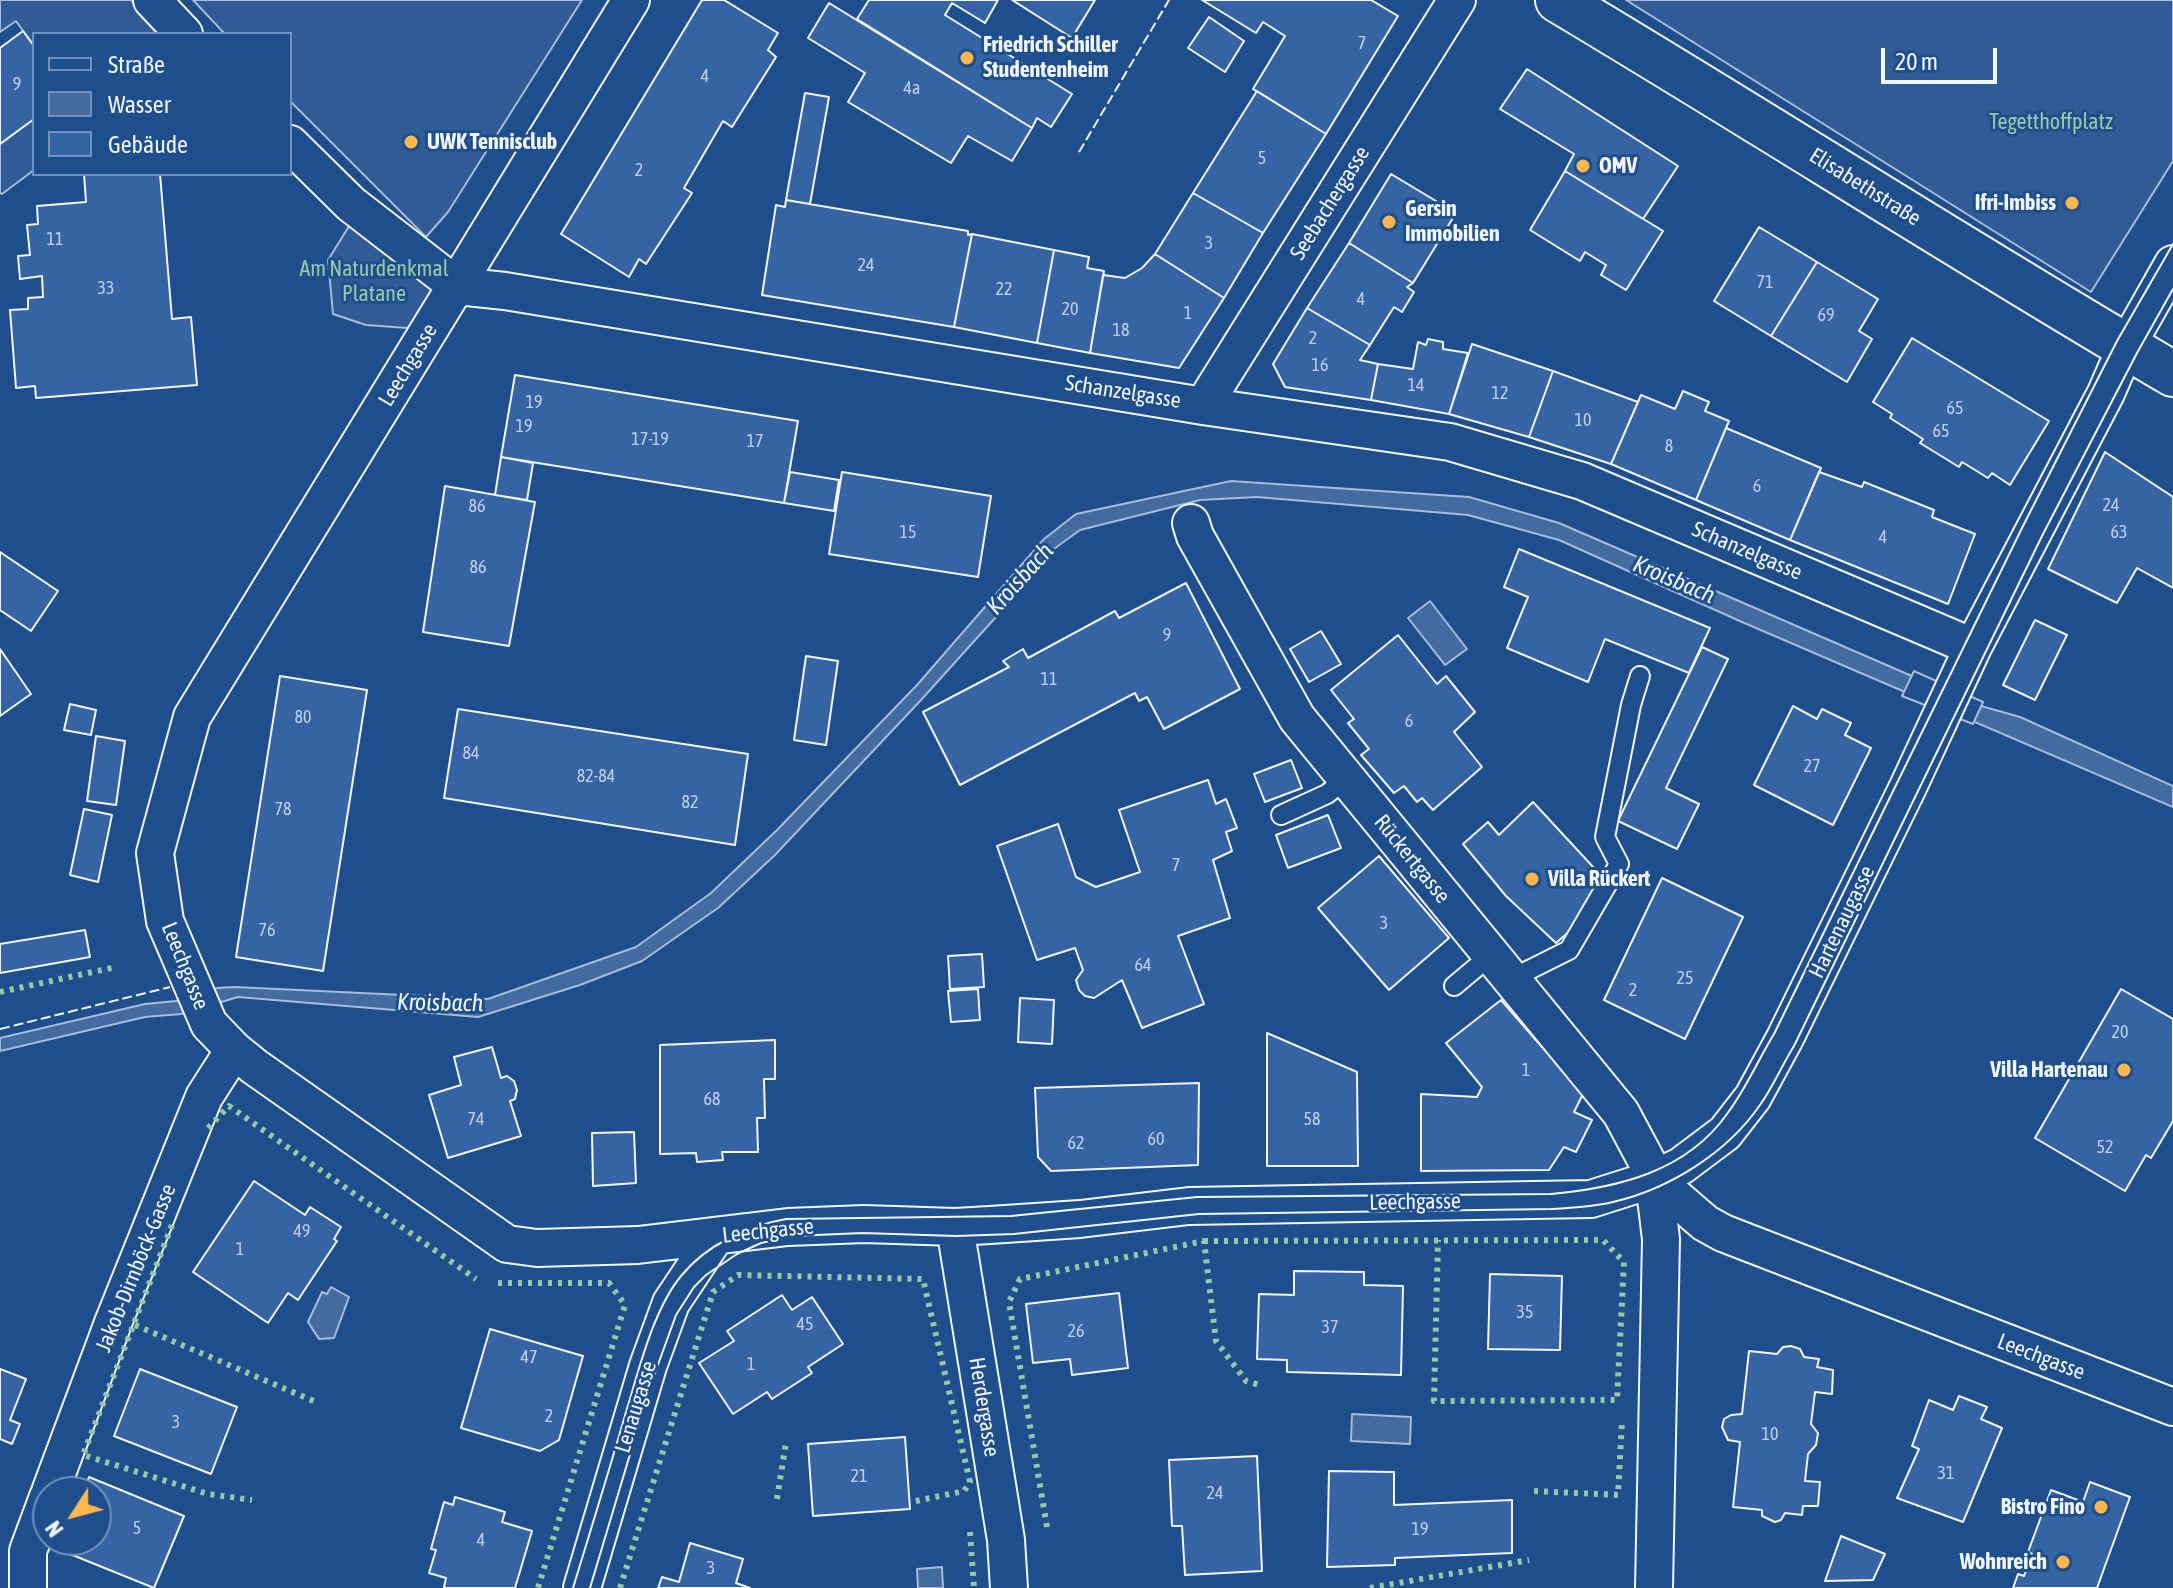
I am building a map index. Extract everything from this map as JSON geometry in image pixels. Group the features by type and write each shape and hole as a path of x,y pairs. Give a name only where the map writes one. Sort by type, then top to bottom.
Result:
{"main road":[{"name":"Elisabethstraße","path":"1558,0 2173,374"}],"street":[{"path":"152,0 182,32"},
{"name":"Leechgasse","path":"631,0 192,717 155,853 165,921 190,980 222,1037 507,1244 537,1248 638,1245 803,1226 864,1224 955,1227 1080,1219 1189,1206 1591,1199 1654,1179 1705,1223 1723,1233 2173,1407"},
{"name":"Seebachergasse","path":"1203,406 1457,0"},
{"path":"292,146 351,204 457,286"},
{"name":"Hartenaugasse","path":"1654,1179 1681,1166 1725,1133 1753,1097 1792,1024 1973,647 2106,393 2126,347 2173,264"},
{"name":"Schanzelgasse","path":"457,286 520,293 1203,406 1450,442 1582,481 1973,647"},
{"name":"Rückertgasse","path":"1191,523 1195,536 1297,718 1621,1113 1654,1179"},
{"name":"Jakob-Dirnböck-Gasse","path":"56,1476 113,1323 204,1097 222,1037"},
{"path":"1654,1179 1661,1239 1654,1588"},
{"name":"Herdergasse","path":"955,1227 1006,1540 1009,1588"},
{"name":"Lenaugasse","path":"582,1588 648,1366 671,1303 715,1237"},
{"name":"Jakob-Dirnböck-Gasse","path":"28,1588 28,1551 32,1540"}],"lane":[{"path":"1454,986 1501,967 1569,950 1619,864 1605,837 1631,705 1640,676"},
{"path":"1281,815 1327,794 1346,779"}],"shaded area":[{"path":"0,0 131,0 162,32 32,32 32,43 16,21 0,32"},
{"name":"UWK Tennisclub","path":"193,0 582,0 448,212 426,237 292,103 292,32 223,32"},
{"name":"Tegetthoffplatz","path":"1626,0 2173,0 2173,161 2091,292"},
{"path":"32,120 32,172 2,194 0,193 0,144"},
{"name":"Am Naturdenkmal Platane","path":"356,215 449,287 432,313 407,328 366,325 333,314 328,260"}],"water":[{"name":"Kroisbach","path":"1231,481 1469,497 1559,523 1981,706 2020,717 2173,786 2173,807 1559,540 1468,515 1257,497 1200,500 1080,530 1047,554 1014,597 921,700 774,856 718,908 642,961 580,985 478,1017 238,997 181,1014 145,1017 0,1051 0,1038 145,1004 176,1001 217,988 488,999 636,947 711,893 777,830 917,685 1044,539 1076,514"},
{"path":"1430,601 1467,649 1445,665 1408,618"},
{"path":"331,1287 349,1297 334,1338 319,1339 308,1322 322,1292 327,1294"},
{"path":"1352,1414 1411,1417 1410,1444 1351,1441"},
{"path":"942,1567 943,1588 918,1588 917,1569"}],"pier":[{"path":"1914,671 1983,702 1973,724 1902,696"}],"building":[{"path":"702,0 724,0 778,33 768,50 776,57 732,127 723,121 684,188 692,193 646,264 639,259 629,277 561,234"},
{"name":"Friedrich Schiller Studentenheim","path":"869,0 998,0 985,23 952,3 945,15 1072,94 1051,127 1037,118 1032,128 857,19"},
{"name":"Friedrich Schiller Studentenheim","path":"1012,0 1095,0 1072,38"},
{"path":"1202,0 1371,0 1398,16 1326,134 1253,89 1285,36 1263,22 1256,33"},
{"path":"829,3 1032,128 1012,161 968,136 951,163 848,102 865,73 808,38"},
{"path":"1209,17 1244,41 1225,72 1188,48"},
{"path":"23,31 32,43 32,120 0,144 0,48"},
{"path":"1527,69 1678,166 1643,219 1565,171 1574,154 1500,109"},
{"path":"1257,91 1326,134 1263,233 1193,193"},
{"path":"805,93 829,97 810,204 786,200"},
{"path":"1565,171 1663,231 1626,290 1601,275 1606,265 1585,252 1580,261 1530,230"},
{"path":"1391,174 1456,213 1413,283 1349,243"},
{"path":"84,176 160,176 172,319 191,317 197,385 36,398 35,386 16,388 10,310 28,309 28,298 43,297 42,276 20,279 18,256 30,255 27,225 38,224 37,206 86,202"},
{"path":"1193,193 1263,233 1224,298 1155,254"},
{"path":"786,200 972,234 954,327 762,295 776,205 785,207"},
{"path":"1759,227 1817,262 1771,336 1714,301"},
{"path":"972,234 1054,250 1037,343 954,327"},
{"path":"1349,243 1413,283 1407,287 1414,292 1402,312 1394,307 1370,345 1307,308"},
{"path":"1054,250 1089,257 1087,268 1104,271 1090,353 1037,343"},
{"path":"1155,254 1224,298 1179,368 1090,353 1103,275 1125,278 1142,268"},
{"path":"1817,262 1878,299 1859,331 1872,339 1847,382 1771,336"},
{"path":"1307,308 1370,345 1360,360 1378,364 1371,400 1285,387 1273,364"},
{"path":"1912,338 2049,421 2010,485 1992,473 1988,478 1962,462 1959,467 1920,443 1923,439 1890,418 1892,414 1873,402"},
{"path":"1428,339 1443,342 1443,349 1468,353 1449,414 1371,400 1378,364 1413,369 1418,342 1426,345"},
{"path":"1472,344 1553,371 1529,437 1449,414"},
{"path":"1553,371 1638,402 1611,464 1529,437"},
{"path":"515,375 798,421 784,503 501,457"},
{"path":"1683,391 1709,402 1705,411 1729,421 1696,500 1611,464 1641,395 1675,409"},
{"path":"1726,428 1821,468 1790,540 1696,500"},
{"path":"2105,452 2173,497 2173,588 2137,568 2117,603 2048,569"},
{"path":"501,457 533,463 527,500 495,495"},
{"path":"790,472 839,480 834,511 784,503"},
{"path":"842,472 991,496 978,577 829,554"},
{"path":"1819,472 1862,487 1864,482 1934,510 1932,517 1975,534 1948,604 1790,540"},
{"path":"445,486 535,502 509,646 423,632"},
{"path":"1519,549 1710,628 1689,673 1605,639 1588,682 1507,648 1528,597 1504,587"},
{"path":"0,552 58,591 31,631 0,610"},
{"path":"1186,583 1240,689 1164,729 1147,697 1139,701 1135,693 960,785 923,712 1009,667 1003,661 1023,649 1028,658 1115,611 1119,618"},
{"path":"2035,620 2067,635 2035,700 2003,685"},
{"path":"1321,631 1341,664 1309,682 1290,649"},
{"path":"1398,635 1437,684 1446,676 1475,712 1454,732 1482,767 1433,810 1422,798 1417,802 1404,786 1394,793 1361,755 1369,749 1348,723 1354,719 1331,690"},
{"path":"1702,647 1728,659 1666,788 1699,804 1677,849 1618,821"},
{"path":"0,649 31,694 0,716"},
{"path":"806,656 838,661 826,745 794,740"},
{"path":"280,676 367,690 323,971 236,957"},
{"path":"70,704 96,710 91,735 64,730"},
{"path":"1793,706 1817,719 1822,709 1851,723 1845,735 1871,748 1833,825 1754,785"},
{"path":"458,709 748,754 735,845 444,798"},
{"path":"96,736 125,741 116,805 87,801"},
{"path":"1291,760 1302,788 1265,802 1254,774"},
{"path":"1208,780 1216,804 1226,799 1237,828 1226,832 1232,851 1213,860 1230,918 1178,936 1204,1004 1142,1028 1122,980 1094,998 1085,996 1079,990 1076,980 1083,970 1075,948 1037,960 997,846 1058,824 1076,877 1096,887 1140,872 1119,810"},
{"path":"1533,802 1595,869 1587,876 1600,891 1572,929 1556,943 1506,896 1463,844 1488,822 1499,835"},
{"path":"84,809 112,815 98,882 70,875"},
{"path":"1328,815 1341,848 1288,868 1276,835"},
{"path":"1379,856 1449,938 1389,990 1318,908"},
{"path":"1662,878 1743,917 1685,1039 1604,1000"},
{"path":"85,930 90,957 0,973 0,944"},
{"path":"982,954 984,987 950,989 948,956"},
{"path":"978,989 980,1020 951,1022 948,991"},
{"name":"Villa Hartenau","path":"2121,989 2173,1019 2173,1121 2151,1158 2146,1155 2125,1191 2035,1138"},
{"path":"1020,998 1054,1000 1052,1044 1018,1042"},
{"path":"1501,1000 1583,1094 1574,1112 1592,1120 1576,1152 1564,1147 1549,1170 1421,1171 1421,1094 1477,1097 1482,1087 1446,1043"},
{"path":"1267,1033 1357,1072 1358,1166 1267,1166"},
{"path":"775,1040 775,1079 764,1079 765,1118 757,1118 758,1152 722,1152 723,1160 697,1162 696,1153 660,1154 660,1045"},
{"path":"492,1047 501,1078 507,1076 514,1081 517,1090 515,1099 510,1101 521,1136 448,1158 429,1095 461,1085 454,1057"},
{"path":"1199,1083 1198,1165 1051,1171 1038,1157 1035,1088"},
{"path":"634,1132 636,1183 593,1186 592,1133"},
{"path":"254,1181 305,1215 310,1207 341,1227 334,1239 337,1241 298,1300 288,1293 268,1323 193,1272"},
{"path":"1294,1271 1364,1272 1364,1285 1403,1286 1401,1375 1287,1372 1287,1360 1257,1359 1259,1294 1294,1295"},
{"path":"1490,1274 1562,1276 1560,1350 1488,1349"},
{"path":"1119,1293 1128,1368 1072,1375 1070,1359 1033,1363 1026,1304"},
{"path":"782,1295 792,1310 812,1297 843,1344 808,1367 812,1373 772,1399 767,1392 733,1414 699,1363 734,1341 727,1331"},
{"path":"490,1329 583,1356 559,1440 540,1451 461,1428"},
{"path":"1783,1347 1800,1349 1804,1357 1819,1359 1817,1367 1833,1370 1832,1394 1815,1392 1811,1424 1818,1433 1816,1445 1808,1454 1805,1481 1820,1482 1818,1506 1803,1506 1802,1515 1785,1513 1781,1520 1775,1522 1762,1516 1762,1510 1733,1507 1740,1442 1728,1440 1722,1427 1724,1419 1742,1414 1749,1351 1777,1354"},
{"path":"0,1369 26,1379 10,1420 20,1424 12,1444 0,1439"},
{"path":"140,1369 237,1407 211,1474 114,1436"},
{"path":"1959,1396 1987,1407 1981,1419 2002,1428 1963,1522 1897,1498 1919,1449 1912,1446 1929,1400 1953,1410"},
{"path":"905,1437 910,1509 813,1516 808,1444"},
{"path":"1257,1456 1262,1571 1185,1575 1182,1526 1172,1526 1169,1460"},
{"path":"1329,1471 1394,1472 1394,1505 1512,1500 1512,1553 1395,1558 1395,1565 1327,1567"},
{"path":"2090,1482 2130,1497 2097,1588 2013,1588 2018,1574 2024,1576 2032,1554 2028,1552 2051,1490 2083,1502"},
{"path":"112,1486 184,1516 154,1588 75,1556 112,1556"},
{"path":"455,1497 505,1512 502,1522 532,1531 515,1588 446,1588 446,1578 429,1573 436,1550 431,1549 444,1502 453,1505"},
{"path":"1841,1536 1885,1554 1873,1580 1825,1581"},
{"path":"690,1543 743,1559 736,1583 750,1588 658,1588 662,1577 679,1582"}],"tram line":[{"path":"573,1588 642,1359 662,1306 681,1276 702,1255 728,1238 757,1226 786,1219 1011,1216 1197,1197 1551,1194 1601,1187 1648,1174 1691,1150 1727,1114 1774,1034 2023,526 2117,341 2173,244"},
{"path":"590,1588 651,1384 676,1315 706,1275 737,1254 761,1243 792,1236 863,1233 1014,1234 1199,1214 1582,1207 1613,1202 1655,1188 1714,1153 1731,1139 1760,1105 1794,1046 2042,536 2173,289"}],"hedge":[{"path":"0,992 116,967"},
{"path":"208,1128 229,1106 476,1279"},
{"path":"172,1225 83,1455 208,1494 252,1500"},
{"path":"1204,1241 1603,1240 1624,1262 1617,1400 1434,1401 1438,1240"},
{"path":"1047,1527 1009,1302 1020,1279 1204,1241 1216,1341 1246,1381 1263,1386"},
{"path":"620,1588 713,1292 738,1275 923,1279 970,1482 964,1491 911,1502"},
{"path":"498,1283 609,1283 625,1305 538,1588"},
{"path":"135,1325 316,1402"},
{"path":"1534,1491 1618,1495 1622,1421"},
{"path":"777,1499 786,1442"},
{"path":"970,1532 974,1588"},
{"path":"1370,1588 1529,1560"}],"fence":[{"path":"1079,152 1169,0"},
{"path":"0,1029 170,987"}],"place":[{"name":"Friedrich Schiller Studentenheim","path":"967,58"},
{"name":"UWK Tennisclub","path":"411,142"},
{"name":"OMV","path":"1583,166"},
{"name":"Ifri-Imbiss","path":"2072,203"},
{"name":"Gersin Immobilien","path":"1389,222"},
{"name":"Villa Rückert","path":"1532,879"},
{"name":"Villa Hartenau","path":"2124,1070"},
{"name":"Bistro Fino","path":"2101,1507"},
{"name":"Wohnreich","path":"2063,1562"}]}
